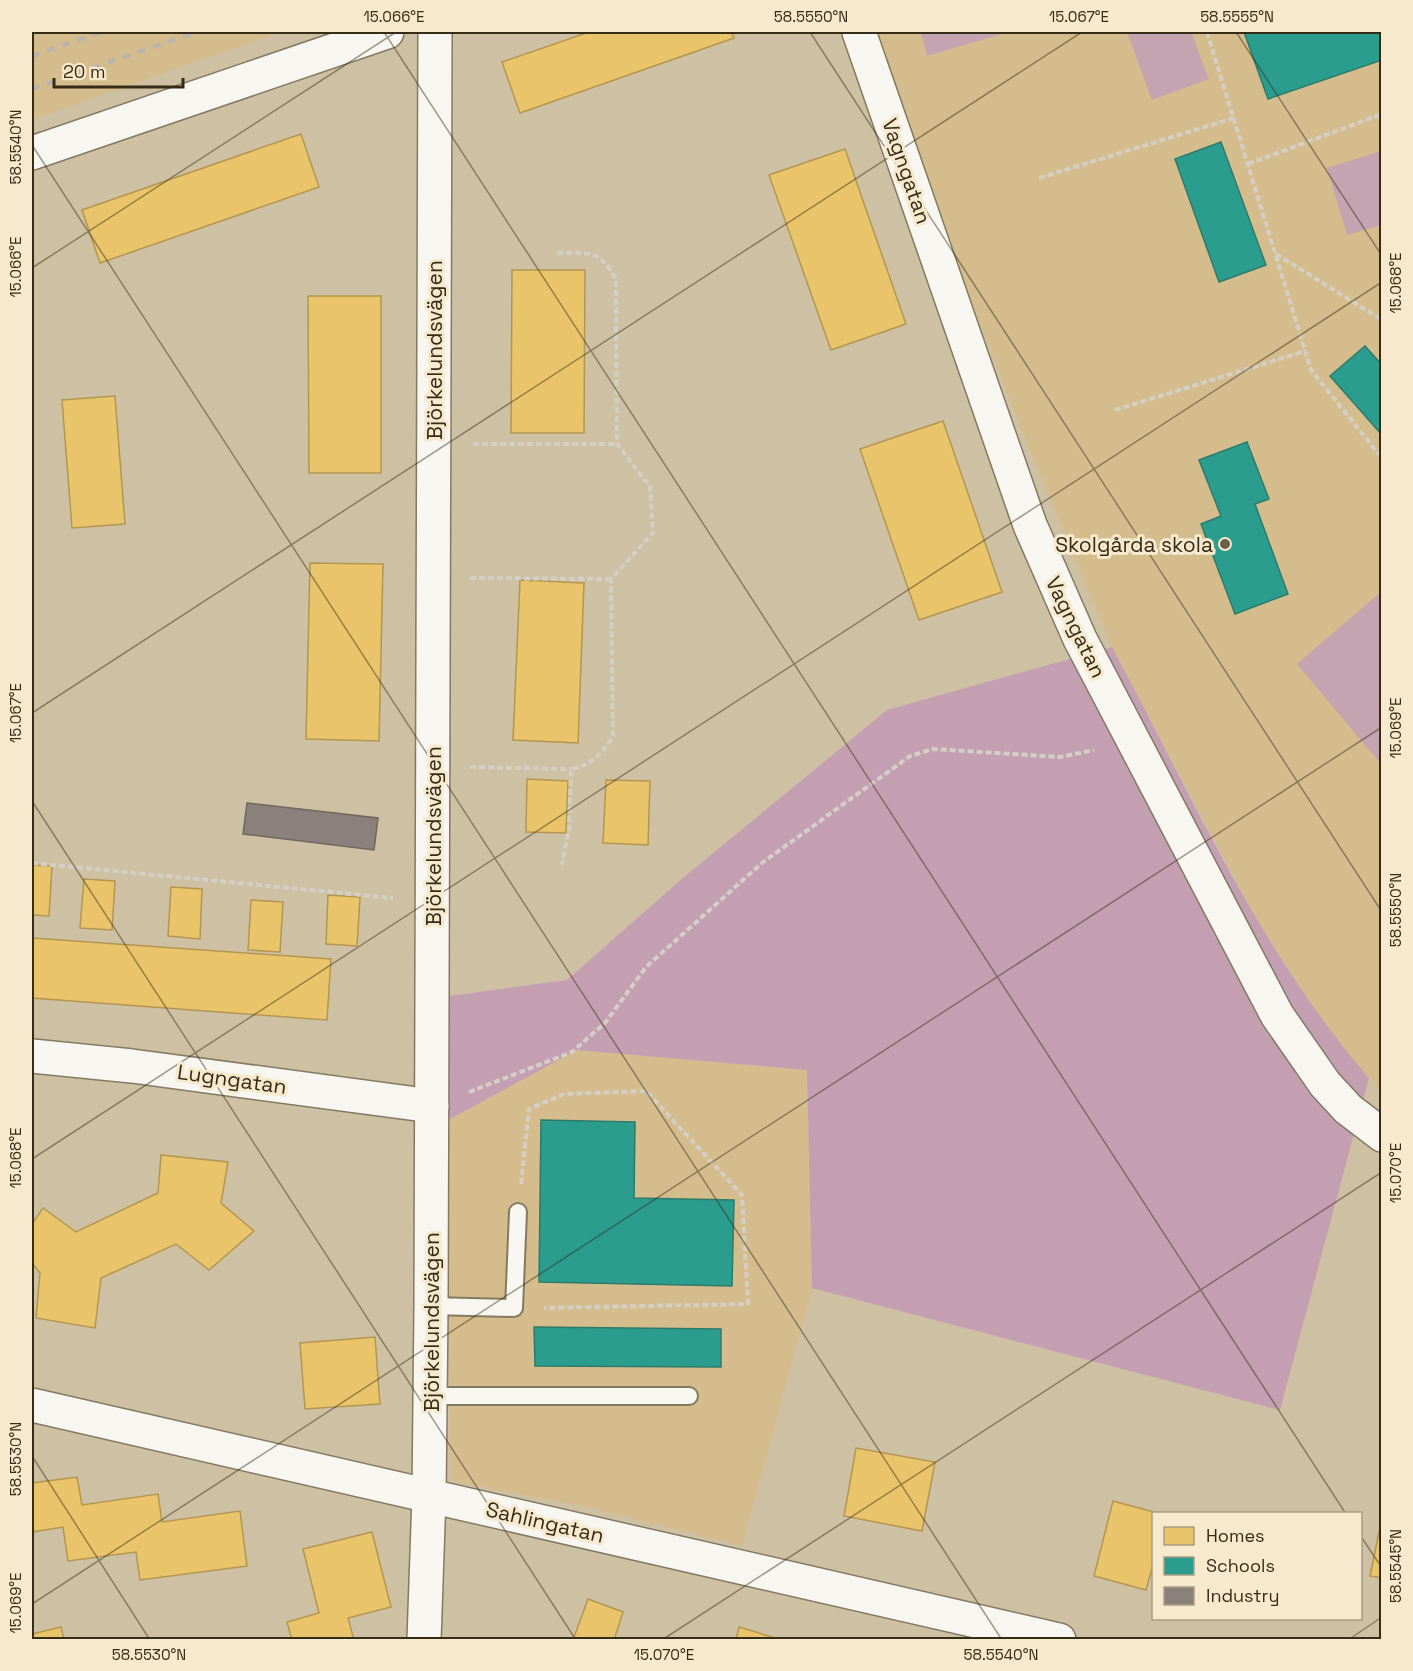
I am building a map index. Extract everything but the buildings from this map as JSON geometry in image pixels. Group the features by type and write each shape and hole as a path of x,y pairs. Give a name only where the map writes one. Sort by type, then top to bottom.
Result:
{"street":[{"path":"32,153 387,32"},
{"name":"Björkelundsvägen","path":"424,1640 429,1496 431,1306 435,32"},
{"name":"Vagngatan","path":"859,32 1030,525 1080,639 1277,1016 1325,1084 1348,1109 1382,1135"},
{"name":"Lugngatan","path":"32,1056 132,1066 432,1106"},
{"name":"Sahlingatan","path":"32,1405 1059,1640"}],"lane":[{"path":"431,1306 514,1308 518,1212"},
{"path":"430,1396 689,1396"}],"path":[{"path":"1208,32 1311,370 1382,458"},
{"path":"1248,164 1382,114"},
{"path":"1039,178 1234,118"},
{"path":"433,766 571,769 586,766 598,757 613,737 611,579 652,533 650,487 617,444 615,279 606,262 593,253 557,253"},
{"path":"1275,254 1382,320"},
{"path":"1115,410 1305,351"},
{"path":"433,444 617,444"},
{"path":"434,578 611,579"},
{"path":"432,1106 572,1052 605,1023 646,967 762,863 910,756 933,749 1060,757 1099,750 1129,732"},
{"path":"562,865 569,829 571,769"},
{"path":"32,863 433,902"},
{"path":"514,1308 748,1304 742,1195 646,1091 564,1094 529,1109 518,1212"}],"shaded area":[{"path":"32,32 280,32 32,120"},
{"name":"Skolgårda skola","path":"865,32 1381,32 1381,1092 1332,1035 1260,925 1112,647 1026,440"},
{"path":"921,32 1008,32 927,56"},
{"path":"1127,32 1191,32 1209,79 1152,100"},
{"path":"1381,151 1381,225 1347,235 1327,168"},
{"path":"1381,592 1381,764 1297,664"},
{"path":"1112,647 1260,925 1330,1029 1369,1078 1280,1410 812,1288 807,1070 577,1050 441,1124 442,997 567,980 684,877 887,710"},
{"path":"577,1050 807,1070 812,1288 742,1546 586,1507 451,1481 441,1124"}],"railway":[{"path":"32,56 102,32"},
{"path":"32,89 196,32"}],"place":[{"name":"Skolgårda skola","path":"1225,544"}]}
